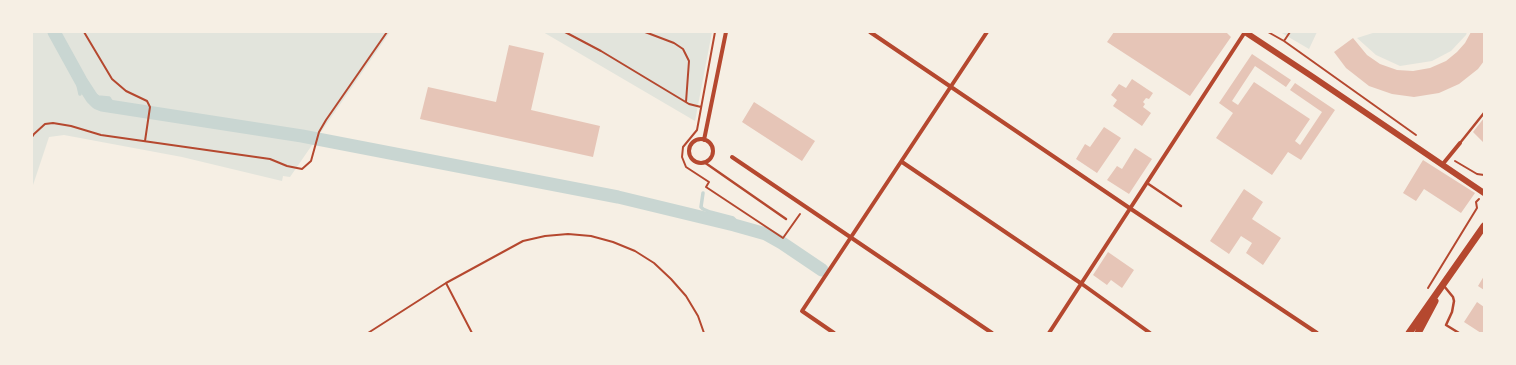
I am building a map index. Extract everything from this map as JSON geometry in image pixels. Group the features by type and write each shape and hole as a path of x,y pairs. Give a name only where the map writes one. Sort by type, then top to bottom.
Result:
{"main road":[{"path":"1409,333 1484,226"},
{"path":"1418,333 1443,285"}],"street":[{"path":"704,140 726,32"},
{"path":"870,32 1317,333"},
{"path":"834,333 802,311 987,32"},
{"path":"1049,333 1245,32 1484,193"},
{"path":"704,140 712,147 711,157 704,162 696,162 691,158 689,151 690,146 694,141 704,140"},
{"path":"1442,165 1460,142"},
{"path":"732,157 992,333"},
{"path":"902,162 1082,284 1150,333"}],"lane":[{"path":"1460,142 1484,113"},
{"path":"704,162 786,219"},
{"path":"1147,183 1181,206"},
{"path":"1443,285 1453,297 1454,301 1452,312 1446,325 1459,333"}],"path":[{"path":"84,32 112,79 126,91 147,101 150,107 145,142"},
{"path":"32,137 45,124 52,123 145,142 270,159 287,166 302,169 311,161 319,132 387,32"},
{"path":"565,32 601,51 686,102 701,107"},
{"path":"646,32 674,43 683,49 689,61 686,102"},
{"path":"715,32 697,130 683,147 682,157 686,167 709,182 706,187 783,238 800,214"},
{"path":"1268,32 1284,41 1417,135"},
{"path":"1284,41 1290,32"},
{"path":"1448,156 1477,174 1484,176"},
{"path":"1424,293 1477,208 1476,202 1484,193"},
{"path":"368,333 446,283 523,241 545,236 568,234 591,236 613,242 628,248 654,263 671,278 686,296 698,316 704,333"},
{"path":"446,283 472,333"}],"shaded area":[{"path":"32,32 390,32 290,177 283,176 282,181 182,157 64,135 49,137 32,188"},
{"path":"543,32 712,32 695,121"},
{"path":"1280,32 1317,32 1309,49"},
{"path":"1376,32 1467,32 1451,51 1432,61 1400,66 1376,55 1357,38"}],"building":[{"path":"1114,32 1226,32 1231,37 1190,96 1107,42"},
{"path":"1471,32 1484,32 1484,61 1478,69 1459,84 1439,93 1414,97 1392,94 1369,86 1346,68 1334,52 1353,38 1367,55 1380,64 1397,70 1413,71 1430,68 1446,61 1465,43"},
{"path":"509,45 544,53 531,110 600,126 593,157 420,119 428,87 496,102"},
{"path":"1252,54 1291,80 1286,87 1255,66 1232,101 1238,105 1254,82 1310,119 1295,141 1300,145 1322,112 1290,90 1295,83 1335,110 1301,160 1288,152 1272,175 1216,138 1233,113 1219,103"},
{"path":"1132,79 1153,93 1149,99 1146,98 1143,102 1145,104 1143,107 1151,113 1142,126 1113,106 1117,100 1111,95 1119,84 1126,88"},
{"path":"754,102 815,141 802,161 742,122"},
{"path":"1484,118 1484,143 1473,132"},
{"path":"1104,127 1121,138 1097,173 1076,159 1085,144 1090,147"},
{"path":"1135,148 1152,159 1129,194 1107,180 1117,166 1122,169"},
{"path":"1423,160 1475,193 1461,213 1424,189 1416,201 1403,193"},
{"path":"1244,189 1263,202 1252,219 1281,238 1263,265 1246,253 1252,243 1241,236 1229,254 1210,241"},
{"path":"1108,252 1134,270 1122,288 1111,280 1107,285 1093,275"},
{"path":"1484,276 1484,290 1478,286"},
{"path":"1477,302 1484,307 1484,333 1481,333 1464,322"}],"waterway":[{"path":"54,32 92,98 97,103 102,105 302,136 618,197 766,234 822,270"},
{"path":"58,32 94,94 98,97 109,98 111,101 111,107"},
{"path":"80,94 78,85 81,81"},
{"path":"703,193 701,207 710,212 733,218 735,220 734,225"}]}
